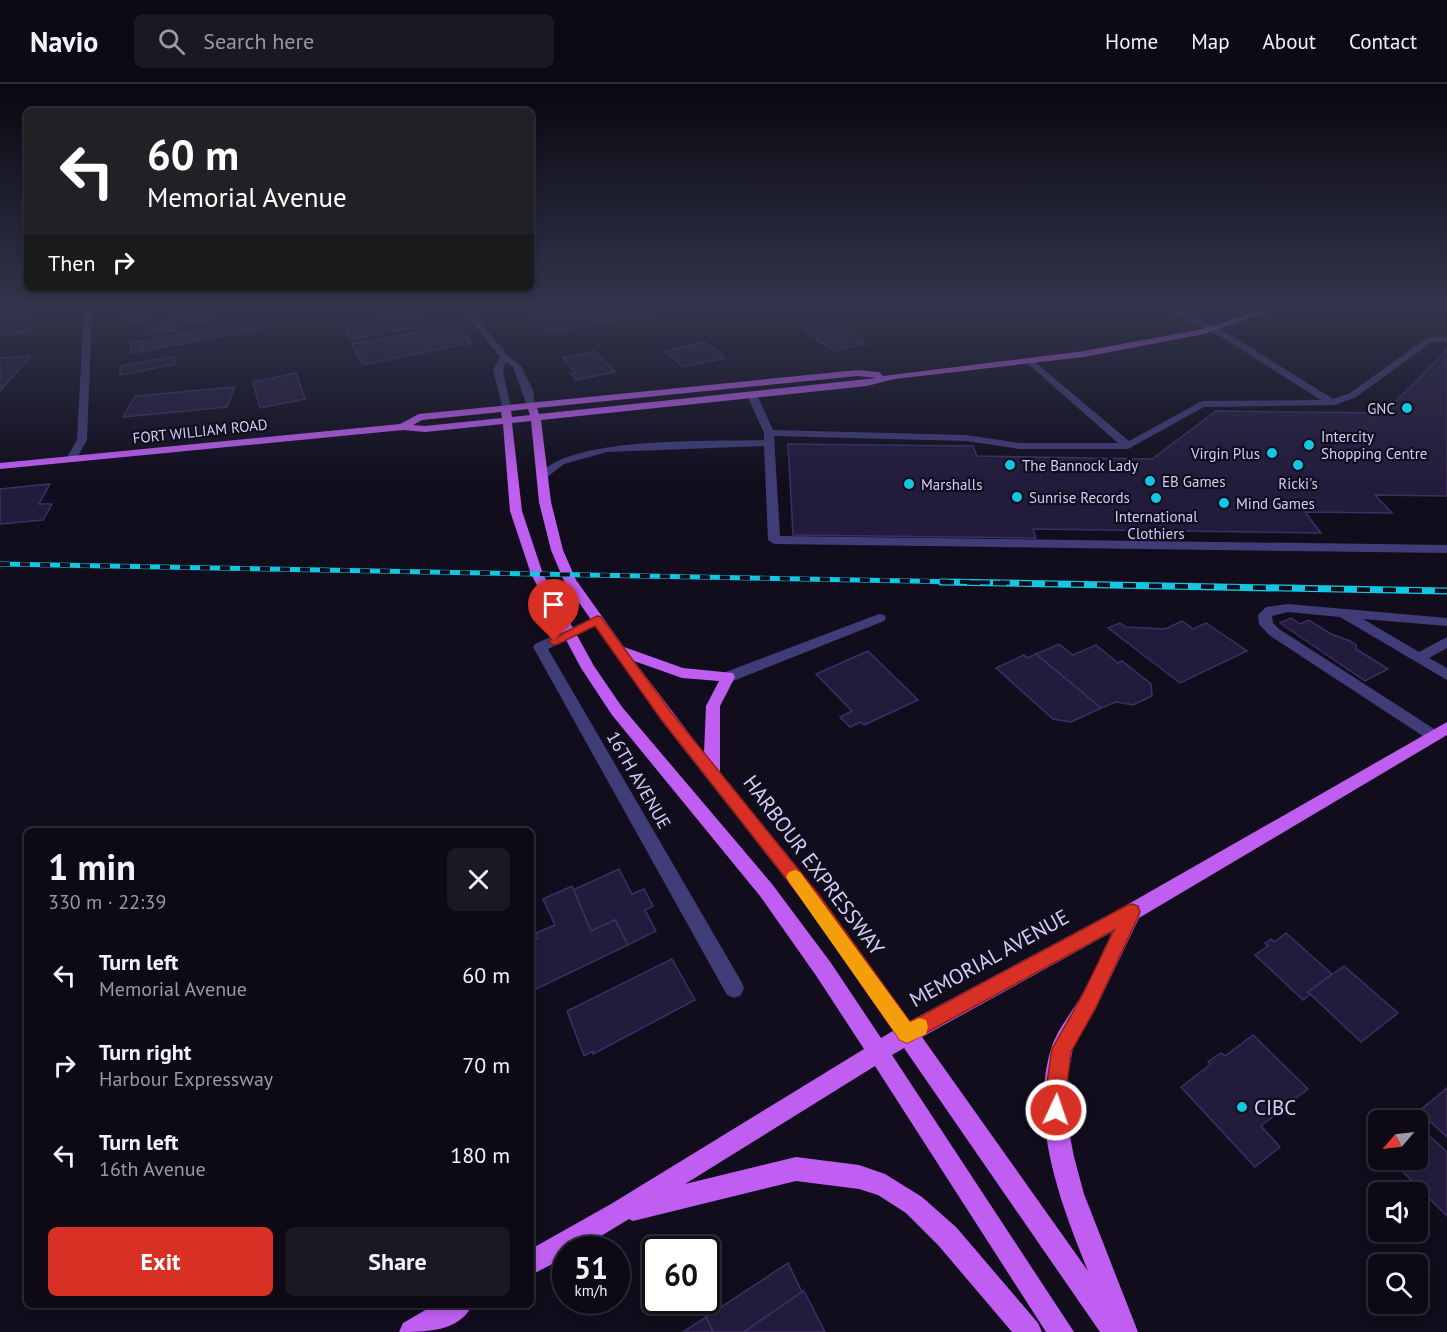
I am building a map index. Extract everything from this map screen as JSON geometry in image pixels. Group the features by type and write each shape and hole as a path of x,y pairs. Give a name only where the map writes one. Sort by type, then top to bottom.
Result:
{"main road":[{"name":"FORT WILLIAM ROAD","path":"534,412 867,384 894,376 979,367"},
{"name":"FORT WILLIAM ROAD","path":"0,466 404,427 425,429 506,415 858,373 894,376"},
{"name":"HARBOUR EXPRESSWAY","path":"534,412 545,502 557,550 570,581 618,649 712,773 813,900 1116,1332"},
{"path":"506,415 516,511 537,574 568,635 617,711 766,890 878,1052 1061,1332"},
{"path":"618,649 682,673 728,677 713,706 712,773"},
{"name":"MEMORIAL AVENUE","path":"534,1261 907,1034 1132,912 1441,732"},
{"path":"1125,1332 1074,1195 1056,1130 1055,1089 1062,1049 1089,1001 1132,912"},
{"path":"618,1212 796,1169 859,1177 885,1185 914,1205 947,1236 1029,1332"},
{"path":"412,1332 454,1308"}],"street":[{"path":"71,459 82,440 85,367"},
{"path":"499,367 506,415"},
{"path":"518,367 528,390 534,412"},
{"path":"1036,367 1128,446"},
{"path":"1274,367 1332,403"},
{"path":"543,475 560,462 606,448 769,438 966,438 1019,446 1128,446 1202,404 1332,403 1353,395 1392,367"},
{"path":"752,395 769,438 774,540 1447,549"},
{"path":"1441,732 1275,632 1266,624 1264,615 1271,610 1288,608 1447,622"},
{"path":"1343,612 1447,675"},
{"path":"728,677 879,618"},
{"name":"16TH AVENUE","path":"597,620 540,647 734,988"},
{"path":"1418,658 1447,642"}],"building":[{"path":"0,367 21,367 0,391"},
{"path":"120,367 160,367 120,375"},
{"path":"571,367 610,367 615,372 576,380 571,374 576,373"},
{"name":"Intercity Shopping Centre","path":"1430,367 1447,367 1447,496 1375,495 1392,513 1305,512 1321,533 1033,529 1036,538 793,535 788,444 973,446 977,456 1152,459 1216,411 1384,413"},
{"path":"296,373 305,399 260,408 253,382"},
{"path":"235,387 227,407 123,417 135,396"},
{"path":"50,484 39,504 52,504 43,520 0,524 0,489"},
{"path":"1291,618 1300,624 1309,620 1331,634 1350,641 1356,645 1356,649 1388,669 1365,681 1280,623"},
{"path":"1182,621 1193,629 1206,623 1247,651 1180,683 1108,628 1120,623 1126,627 1165,629"},
{"path":"1059,644 1073,655 1096,645 1118,663 1122,661 1151,684 1152,696 1133,705 1116,702 1101,708 1036,654"},
{"path":"868,651 918,700 864,725 861,722 850,727 840,717 852,711 816,674"},
{"path":"1036,654 1101,708 1071,722 1053,719 996,668 1024,655 1027,658"},
{"path":"619,869 632,894 644,889 653,906 645,910 656,931 628,945 615,920 591,931 573,890"},
{"path":"572,886 591,931 615,920 628,945 534,990 534,940 538,938 536,933 555,925 543,899"},
{"path":"1286,933 1332,974 1308,992 1311,994 1303,1000 1255,955 1268,946 1265,943 1271,939 1274,942"},
{"path":"672,959 695,1000 593,1054 593,1051 584,1056 567,1011"},
{"path":"1344,966 1398,1013 1361,1042 1308,992"},
{"name":"CIBC","path":"1253,1035 1308,1089 1261,1126 1280,1147 1255,1167 1181,1087 1211,1064 1208,1062 1221,1053 1225,1056"},
{"path":"1447,1088 1447,1137 1428,1119 1428,1110 1420,1110"},
{"path":"1428,1135 1447,1152 1447,1216 1428,1197 1428,1182 1413,1182 1401,1170 1428,1170"},
{"path":"788,1263 802,1292 744,1332 713,1332 706,1317 711,1314 720,1314 720,1308"},
{"path":"804,1291 825,1332 744,1332 802,1292"},
{"path":"706,1317 713,1332 683,1332"}],"railway":[{"path":"0,564 1022,583"},
{"path":"941,582 1447,591"}],"slow traffic":[{"path":"795,877 907,1034 919,1027"}],"place":[{"name":"GNC","path":"1407,408"},
{"name":"Intercity Shopping Centre","path":"1309,445"},
{"name":"Virgin Plus","path":"1272,453"},
{"name":"The Bannock Lady","path":"1010,465"},
{"name":"Ricki's","path":"1298,465"},
{"name":"EB Games","path":"1150,481"},
{"name":"Marshalls","path":"909,484"},
{"name":"Sunrise Records","path":"1017,497"},
{"name":"International Clothiers","path":"1156,498"},
{"name":"Mind Games","path":"1224,503"},
{"name":"CIBC","path":"1242,1107"}],"route":[{"path":"554,641 597,620 666,716 813,900 907,1034 1132,912 1089,1001 1062,1049 1055,1089 1056,1110"}]}
